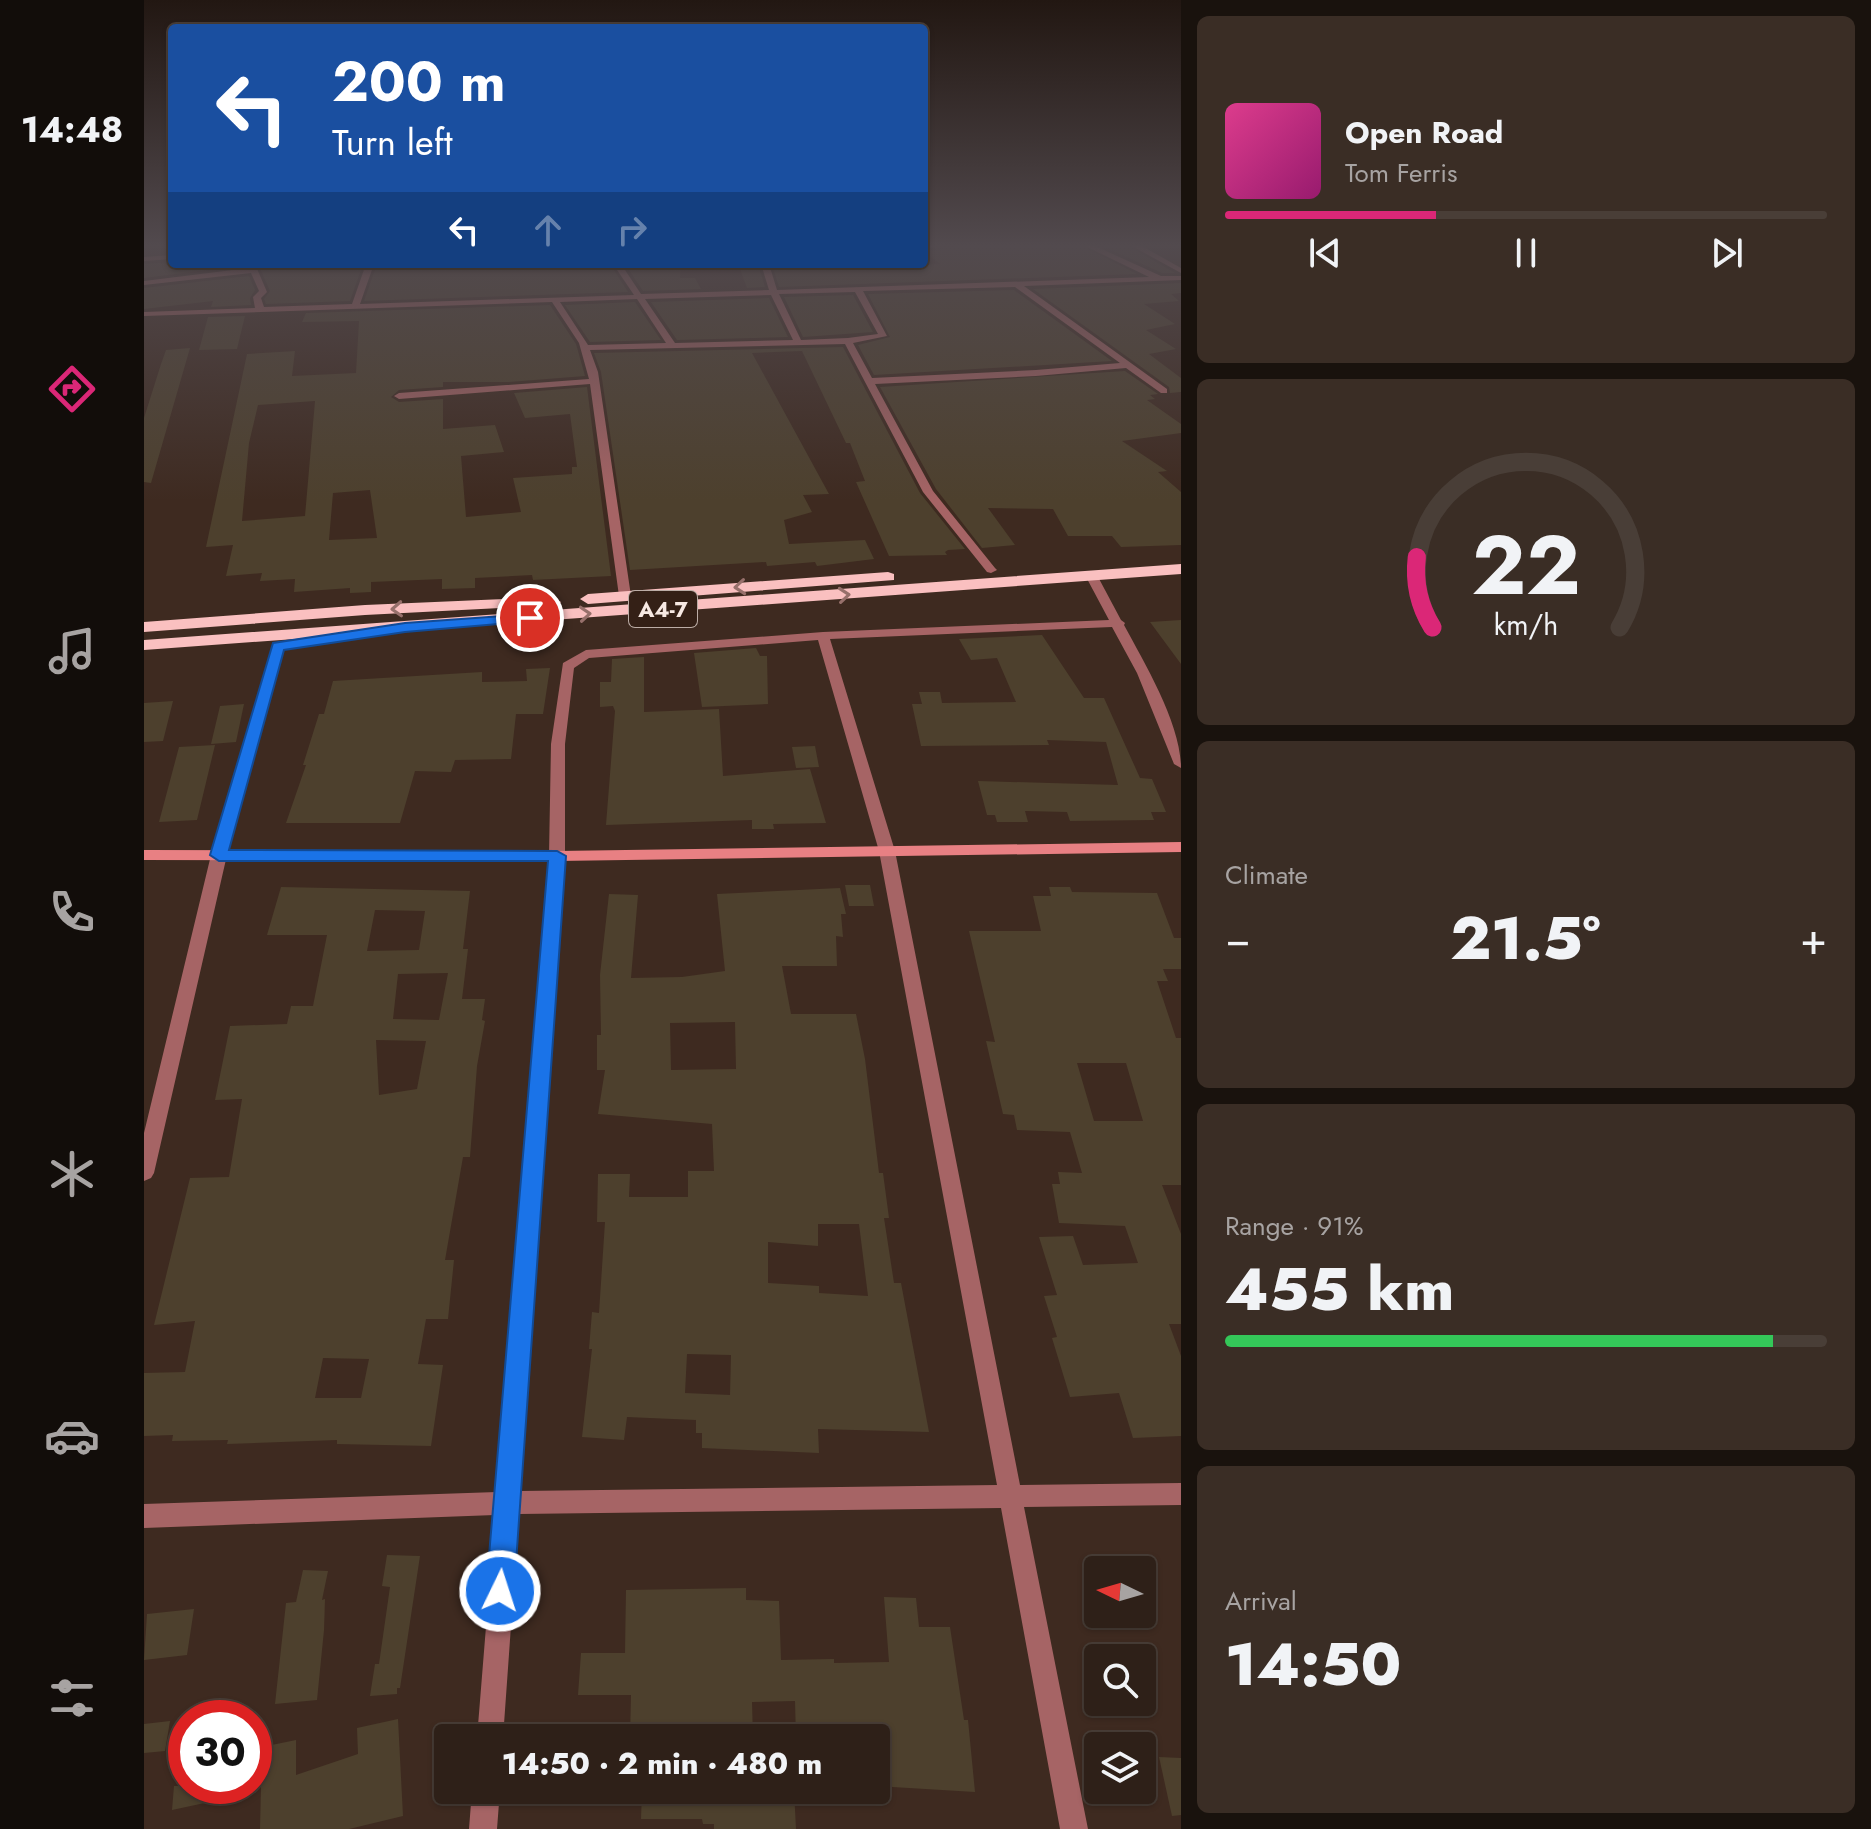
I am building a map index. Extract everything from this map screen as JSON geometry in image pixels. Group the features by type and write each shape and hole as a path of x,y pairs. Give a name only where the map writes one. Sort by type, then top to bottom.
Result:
{"highway":[{"name":"A4-7","path":"144,627 1181,557"},
{"name":"A4-7","path":"144,645 1181,569"},
{"path":"144,657 278,646 405,628"}],"main road":[{"path":"144,855 557,856 1181,847"}],"street":[{"path":"574,330 585,348 594,381 625,596"},
{"path":"662,330 671,344"},
{"path":"792,330 798,342"},
{"path":"585,348 848,341 883,336 880,330"},
{"path":"1081,330 1164,391"},
{"path":"848,341 928,492 991,570"},
{"path":"871,381 1129,365"},
{"path":"399,396 594,381"},
{"path":"1091,575 1119,623 1181,764"},
{"path":"491,1724 557,856 558,744 568,666 586,654 823,636 1119,623"},
{"path":"823,636 887,851 1074,1829"},
{"path":"144,1173 219,855 278,646"},
{"path":"144,1516 506,1503 1012,1499 1181,1494"},
{"path":"483,1829 485,1804"}],"building":[{"path":"204,330 242,330 237,349 199,350"},
{"path":"358,330 567,330 576,344 585,376 509,382 443,382 443,387 399,390 391,397 399,402 443,399 443,429 495,425 504,452 461,456 466,517 521,512 513,478 572,474 572,467 577,467 570,414 525,418 514,393 587,387 611,576 533,580 532,575 475,578 475,588 442,589 442,579 371,582 371,592 350,593 350,588 294,592 295,579 260,581 262,573 226,576 233,545 206,547 247,354 295,351 292,376 356,373","holes":["315,401 305,516 242,521 249,443 258,405","370,490 377,538 329,540 333,493"]},
{"path":"582,330 654,330 661,340 590,342"},
{"path":"670,330 785,330 788,337 677,340"},
{"path":"800,330 873,332 803,337"},
{"path":"887,330 1070,330 1112,361 874,375 858,345 890,337"},
{"path":"1090,330 1147,330 1176,349 1149,354 1181,378 1181,392 1170,393 1169,387"},
{"path":"843,347 920,493 965,549 948,550 945,552 947,555 889,556 856,482 865,481 850,443 846,443 802,351 752,353 829,494 803,495 812,512 784,520 789,544 865,540 874,559 817,566 815,562 767,566 766,562 630,570 601,372 594,353"},
{"path":"190,348 151,483 144,482 144,418 161,364 166,350"},
{"path":"1125,371 1158,394 1150,395 1155,399 1147,400 1181,424 1181,433 1122,441 1167,471 1158,472 1181,492 1181,545 1121,547 1112,536 1068,536 1053,509 988,508 1015,545 982,548 936,489 880,387"},
{"path":"1181,620 1181,664 1150,622"},
{"path":"1042,635 1084,698 1104,698 1140,778 1152,779 1166,812 1151,812 1154,820 1070,821 1067,812 1025,811 1028,822 997,822 995,815 987,815 978,781 1118,785 1106,742 1047,740 1049,745 921,746 912,704 922,704 919,692 940,692 942,703 1016,702 997,658 971,660 959,639"},
{"path":"756,648 760,656 767,656 768,704 702,707 694,653"},
{"path":"644,657 644,712 719,709 723,776 810,769 826,823 773,824 774,829 752,829 752,820 606,825 615,711 613,706 600,707 600,682 611,682 612,659"},
{"path":"550,668 543,714 516,714 511,759 455,760 451,772 415,771 400,823 286,823 319,714 324,714 333,681 482,672 482,682 527,681 526,669"},
{"path":"173,701 163,741 144,742 144,703"},
{"path":"244,704 236,742 211,744 220,706"},
{"path":"215,745 197,820 159,822 179,747"},
{"path":"815,746 819,767 796,768 792,747"},
{"path":"845,885 870,885 874,906 849,906"},
{"path":"281,887 470,891 463,949 468,949 462,999 485,999 482,1020 485,1021 477,1066 470,1157 463,1157 445,1260 454,1260 448,1319 426,1319 418,1364 443,1365 431,1446 337,1444 337,1440 227,1444 228,1440 172,1441 173,1435 144,1436 144,1373 185,1372 195,1321 154,1325 190,1178 229,1177 242,1099 215,1100 230,1026 287,1024 291,1006 313,1006 327,935 267,935","holes":["375,910 425,911 419,950 367,951","448,973 439,1020 393,1019 398,974","376,1040 426,1041 417,1089 379,1095","323,1358 369,1359 361,1398 315,1398"]},
{"path":"1049,887 1070,887 1072,892 1157,893 1174,938 1181,938 1181,969 1163,969 1168,981 1157,981 1176,1038 1181,1038 1181,1185 1162,1185 1181,1234 1181,1324 1169,1324 1181,1356 1181,1436 1133,1438 1119,1393 1070,1397 1052,1338 1057,1337 1044,1296 1057,1295 1039,1237 1073,1236 1083,1265 1138,1263 1125,1226 1059,1223 1052,1184 1060,1184 1058,1172 1082,1173 1070,1132 1017,1130 1014,1115 1003,1114 986,1041 995,1042 969,931 1041,931 1033,896 1051,896","holes":["1077,1063 1126,1063 1143,1121 1094,1121"]},
{"path":"840,888 846,914 841,914 843,937 836,936 837,966 782,966 791,1014 856,1014 865,1059 879,1173 883,1173 889,1218 884,1218 894,1283 901,1283 929,1432 818,1429 819,1453 702,1448 702,1433 696,1433 696,1420 627,1417 624,1440 582,1437 592,1349 589,1349 592,1312 599,1313 605,1222 597,1222 598,1174 630,1174 629,1197 688,1197 688,1171 714,1171 712,1124 598,1114 605,1070 597,1070 597,1035 601,1035 600,975 609,894 638,895 631,978 682,977 725,971 717,894","holes":["735,1022 736,1069 671,1070 670,1023","818,1224 859,1224 868,1296 819,1293 819,1286 768,1283 768,1242 818,1246","687,1354 731,1355 730,1395 685,1393"]},
{"path":"387,1555 420,1556 400,1688 397,1688 397,1694 370,1696 375,1664 379,1664 390,1587 382,1586"},
{"path":"303,1570 328,1571 322,1600 325,1599 324,1630 317,1700 275,1704 286,1603 296,1602"},
{"path":"746,1588 746,1600 779,1601 781,1660 834,1659 834,1663 889,1662 884,1597 916,1598 919,1627 950,1627 964,1720 968,1720 975,1792 890,1787 890,1724 796,1724 795,1701 752,1702 753,1724 630,1724 631,1695 578,1695 581,1653 625,1653 626,1590"},
{"path":"194,1609 187,1655 144,1660 147,1614"},
{"path":"398,1719 403,1816 349,1829 260,1829 261,1804 272,1804 272,1745 296,1740 296,1775 358,1754 357,1728"},
{"path":"168,1721 165,1751 144,1753 144,1724"},
{"path":"1159,1757 1181,1758 1181,1815 1172,1816"},
{"path":"172,1804 200,1804 172,1810"},
{"path":"642,1804 795,1804 796,1829 714,1829 714,1824 703,1824 702,1819 641,1819"}],"route":[{"path":"500,1591 557,856 219,855 278,646 405,628 530,618"}]}
